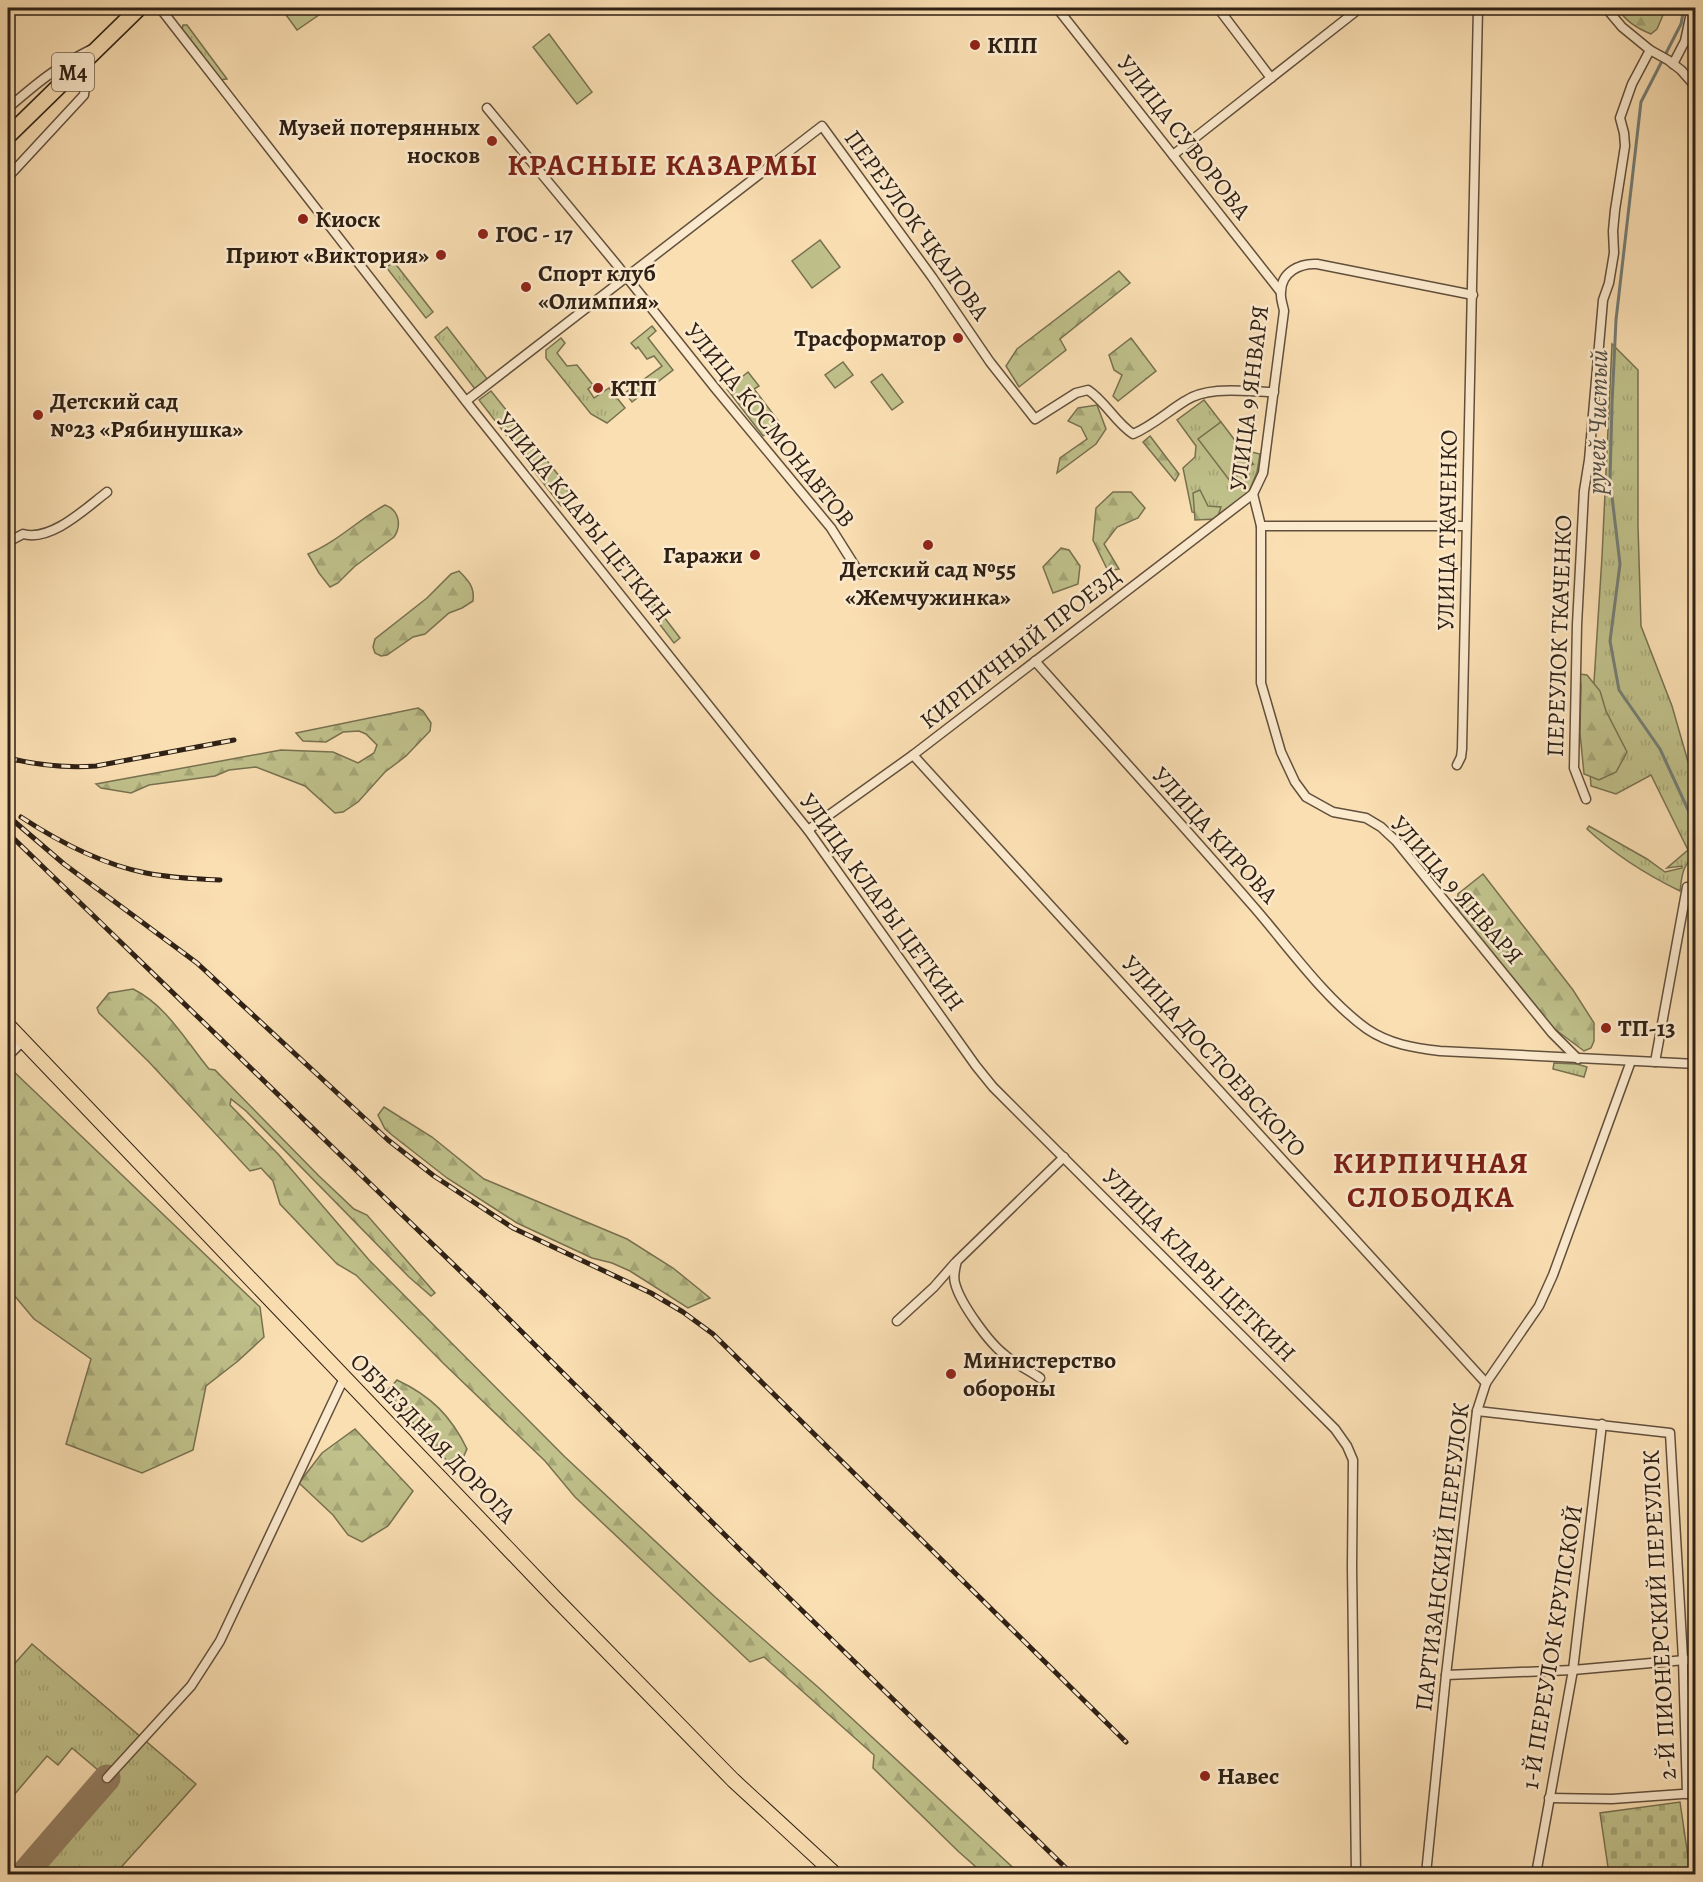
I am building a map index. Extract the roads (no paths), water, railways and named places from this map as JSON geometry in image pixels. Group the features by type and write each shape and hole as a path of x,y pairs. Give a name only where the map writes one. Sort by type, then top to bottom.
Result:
{"highway":[{"name":"M4","path":"8,136 139,8"}],"main road":[{"name":"ОБЪЕЗДНАЯ ДОРОГА","path":"8,1025 556,1599 733,1780 835,1875"}],"street":[{"name":"УЛИЦА КЛАРЫ ЦЕТКИН","path":"160,8 466,401 808,830 993,1087 1335,1430 1347,1446 1353,1460 1356,1875"},
{"name":"УЛИЦА СУВОРОВА","path":"1058,8 1280,291"},
{"path":"1218,8 1271,78"},
{"path":"1173,155 1360,8"},
{"name":"УЛИЦА ТКАЧЕНКО","path":"1457,765 1462,749 1478,8"},
{"path":"1606,8 1622,27 1670,62 1695,87"},
{"path":"1670,62 1685,41 1692,8"},
{"path":"8,108 53,70 101,44"},
{"name":"ПЕРЕУЛОК ТКАЧЕНКО","path":"1586,799 1578,784 1574,768 1577,625 1584,490 1603,300 1609,283 1614,253 1612,231 1625,146 1620,118 1632,84 1652,50"},
{"path":"8,177 84,95 88,57"},
{"name":"УЛИЦА КОСМОНАВТОВ","path":"487,108 831,528 860,574"},
{"name":"ПЕРЕУЛОК ЧКАЛОВА","path":"466,401 822,126 932,277 990,362 1035,420 1076,393 1088,390 1098,397 1122,427 1133,434 1147,428 1186,399 1204,393 1274,392"},
{"name":"УЛИЦА 9 ЯНВАРЯ","path":"1473,295 1317,264 1306,263 1286,275 1280,291 1284,311 1263,473 1253,494 1261,526 1261,682 1281,752 1294,782 1306,797 1320,807 1333,812 1366,818 1381,827 1396,841 1552,1033 1578,1059"},
{"path":"8,542 22,534 32,536 66,524 107,492"},
{"name":"КИРПИЧНЫЙ ПРОЕЗД","path":"808,830 913,755 1253,494"},
{"name":"УЛИЦА 9 ЯНВАРЯ","path":"1261,526 1466,526"},
{"name":"УЛИЦА КИРОВА","path":"1035,661 1254,907 1307,971 1351,1017 1370,1031 1405,1046 1440,1051 1695,1064"},
{"name":"УЛИЦА ДОСТОЕВСКОГО","path":"913,755 1486,1383"},
{"path":"1655,1062 1687,887"},
{"path":"8,1056 23,1041"},
{"name":"ПАРТИЗАНСКИЙ ПЕРЕУЛОК","path":"1426,1875 1446,1675 1478,1411 1486,1383 1539,1306 1553,1275 1631,1061"},
{"path":"897,1321 1064,1157"},
{"path":"957,1261 954,1271 955,1283 962,1299 983,1332 1004,1355 1040,1378"},
{"path":"107,1778 191,1686 220,1641 344,1378"},
{"path":"1478,1411 1602,1424"},
{"name":"2-Й ПИОНЕРСКИЙ ПЕРЕУЛОК","path":"1549,1798 1691,1794 1670,1433 1602,1424"},
{"name":"1-Й ПЕРЕУЛОК КРУПСКОЙ","path":"1536,1875 1574,1670 1602,1424"},
{"path":"1446,1675 1574,1670 1695,1659"}],"waterway":[{"name":"ручей Чистый","path":"1684,8 1681,24 1641,102 1616,320 1610,480 1620,564 1610,641 1619,690 1660,749 1696,827"}],"railway":[{"path":"8,758 52,765 96,766 234,740"},
{"path":"8,816 64,864 197,963 388,1140 434,1176 513,1228 651,1293 683,1312 713,1334 1126,1742"},
{"path":"21,817 65,843 113,864 155,875 220,880"},
{"path":"8,833 484,1294 736,1546 1072,1874"}],"place":[{"name":"КПП","path":"975,45"},
{"name":"Музей потерянных носков","path":"492,141"},
{"name":"Киоск","path":"303,219"},
{"name":"ГОС - 17","path":"483,234"},
{"name":"Приют «Виктория»","path":"441,255"},
{"name":"Спорт клуб «Олимпия»","path":"526,287"},
{"name":"Трасформатор","path":"958,338"},
{"name":"КТП","path":"598,388"},
{"name":"Детский сад №23 «Рябинушка»","path":"38,415"},
{"name":"Детский сад №55 «Жемчужинка»","path":"928,545"},
{"name":"Гаражи","path":"755,555"},
{"name":"ТП-13","path":"1606,1028"},
{"name":"Министерство обороны","path":"951,1374"},
{"name":"Навес","path":"1205,1776"}],"district":[{"name":"КРАСНЫЕ КАЗАРМЫ","path":"663,165"},
{"name":"КИРПИЧНАЯ СЛОБОДКА","path":"1431,1180"}]}
